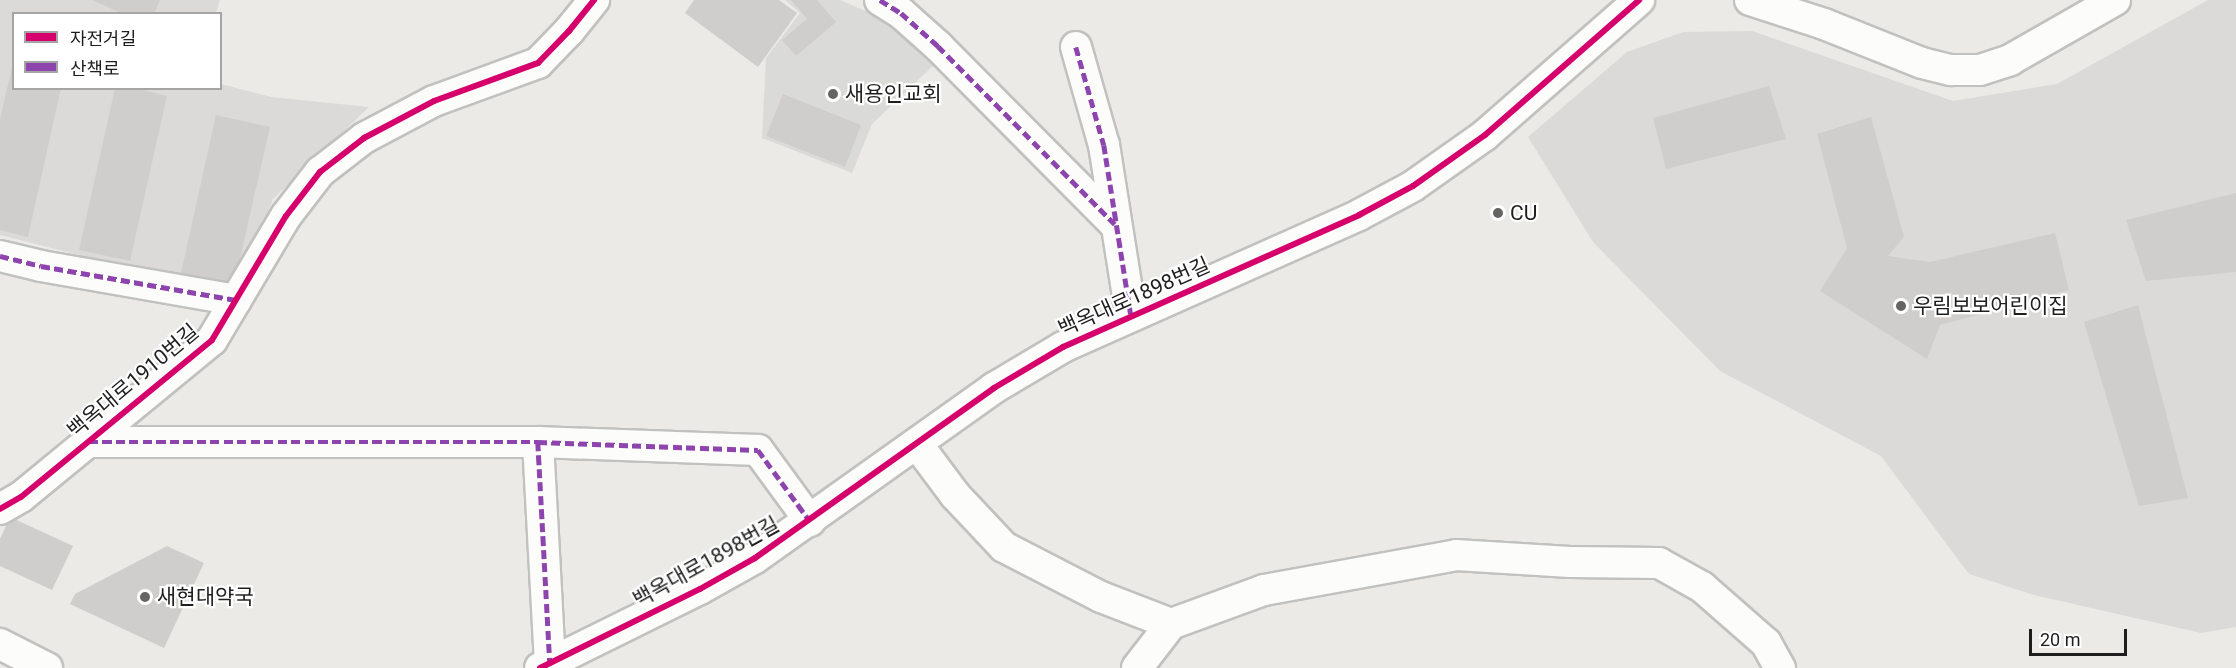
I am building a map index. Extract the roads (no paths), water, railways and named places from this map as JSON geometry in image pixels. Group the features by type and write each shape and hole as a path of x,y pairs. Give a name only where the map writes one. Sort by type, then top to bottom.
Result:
{"street":[{"name":"백옥대로1910번길","path":"0,508 21,497 212,340 286,216 320,172 364,138 434,101 538,63 569,32 594,0"},
{"path":"880,0 901,13 938,46 1115,224"},
{"path":"1750,0 1824,24 1922,63 1951,70 1980,70 2010,60 2115,0"},
{"name":"백옥대로1898번길","path":"545,665 700,589 755,558 994,388 1063,347 1337,225 1413,186 1485,135 1640,1"},
{"path":"1076,47 1104,145 1131,315"},
{"path":"0,256 41,266 236,300"},
{"path":"86,442 538,442 758,450 810,521"},
{"path":"538,442 545,665"},
{"path":"917,444 955,495 1004,548 1101,597 1171,624"},
{"path":"1137,668 1171,624 1264,590 1456,555 1570,562 1659,563 1702,587 1766,643 1780,668"},
{"path":"0,644 47,668"}],"place":[{"name":"새용인교회","path":"833,94"},
{"name":"CU","path":"1498,213"},
{"name":"우림보보어린이집","path":"1901,306"},
{"name":"새현대약국","path":"145,597"}]}
